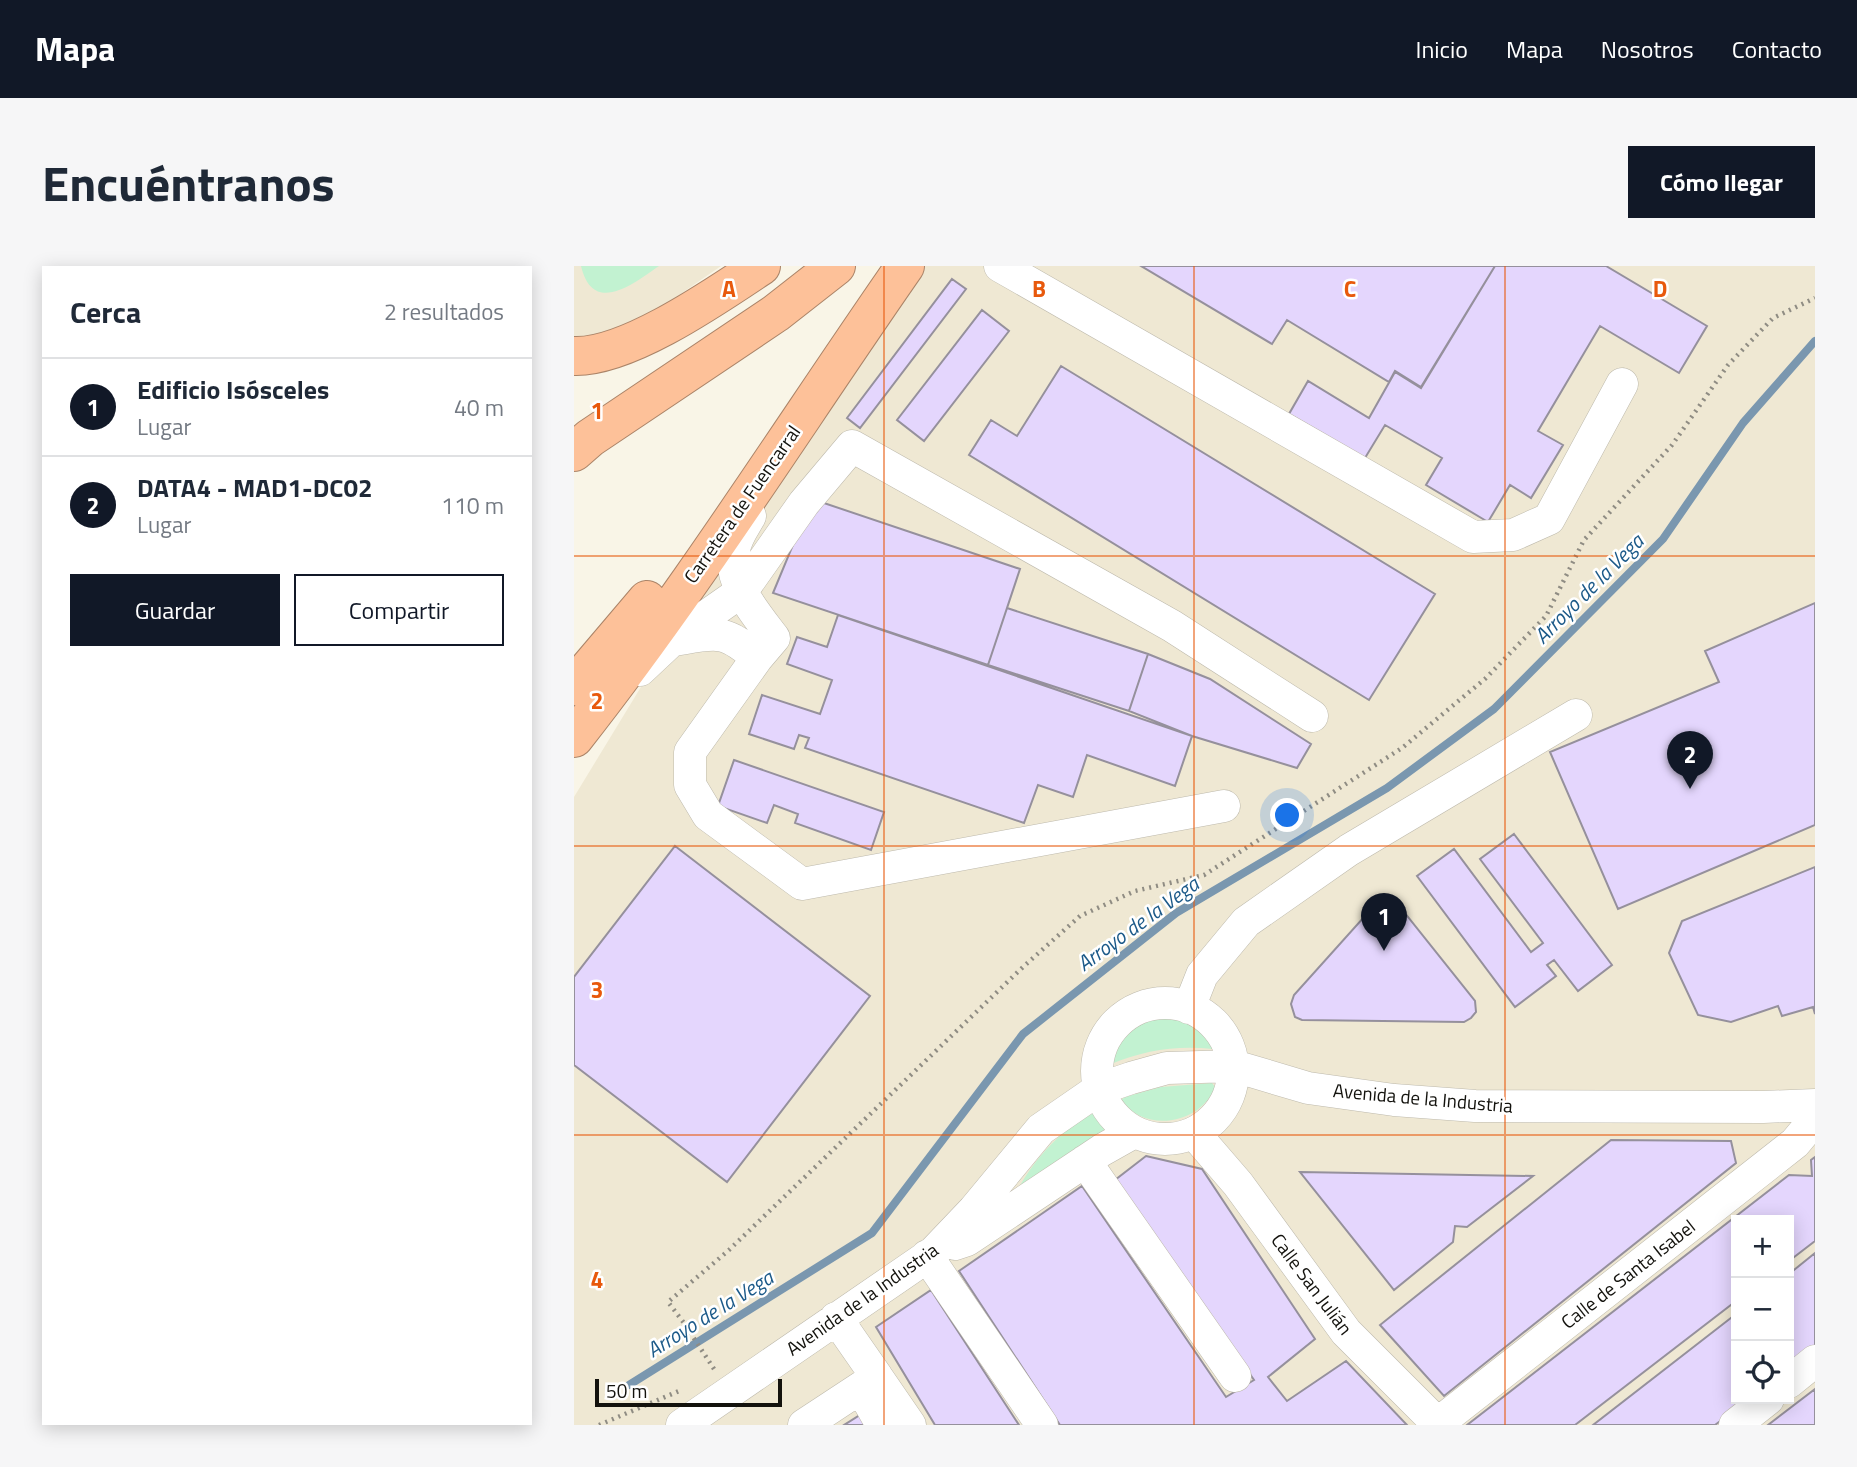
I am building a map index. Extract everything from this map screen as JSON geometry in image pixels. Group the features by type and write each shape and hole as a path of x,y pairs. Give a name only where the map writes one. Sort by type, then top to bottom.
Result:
{"highway":[{"path":"574,452 590,438 776,313 836,266"},
{"name":"Carretera de Fuencarral","path":"580,713 770,467 825,381 905,266"},
{"path":"574,356 586,357 614,351 649,334 758,267"},
{"path":"580,713 700,540 825,381"}],"street":[{"path":"1000,266 1473,537 1513,535 1549,519 1622,384"},
{"path":"580,713 672,640 742,592 804,503 852,446 1172,626 1312,716"},
{"path":"770,467 767,488 736,540 733,553 742,592 774,638 690,752 690,785 708,815 802,884 1224,806"},
{"path":"672,640 707,634 724,635 738,641 757,658"},
{"path":"1189,1008 1202,975 1246,922 1349,850 1576,715"},
{"path":"1168,1003 1189,1008 1206,1017 1220,1030 1230,1047 1234,1066 1232,1087 1224,1106 1211,1122 1194,1133 1174,1139 1153,1139 1134,1132 1118,1121 1106,1106 1099,1089 1097,1068 1101,1047 1112,1028 1128,1014 1147,1005 1168,1003"},
{"name":"Avenida de la Industria","path":"683,1422 931,1254 974,1210 1041,1129 1099,1089 1167,1068 1234,1066 1308,1088 1394,1100 1462,1105 1815,1105"},
{"name":"Calle de Santa Isabel","path":"1438,1425 1795,1143 1815,1119"},
{"path":"1042,1425 931,1254 967,1240 1085,1161 1134,1132"},
{"name":"Calle San Julián","path":"1194,1133 1238,1184 1346,1332 1438,1425"},
{"path":"1085,1161 1235,1376"},
{"path":"836,1318 869,1383 882,1425"},
{"path":"1794,1378 1815,1361"},
{"path":"804,1425 869,1383"},
{"path":"869,1383 910,1425"},
{"path":"1735,1425 1762,1404"}],"path":[{"path":"684,1323 714,1369"},
{"path":"599,1425 679,1391 683,1422"}],"shaded area":[{"path":"574,266 721,266 650,315 607,339 574,340"},
{"path":"916,266 1815,266 1815,1425 574,1425 574,797 804,419"}],"green space":[{"path":"581,266 659,266 626,287 604,293 595,290 587,281"},
{"path":"1162,1012 1178,1015 1201,1028 1211,1041 1213,1049 1161,1050 1111,1064 1114,1045 1120,1037 1135,1024"},
{"path":"1212,1083 1215,1087 1208,1100 1198,1109 1172,1120 1144,1118 1131,1111 1121,1100 1161,1087"},
{"path":"1100,1111 1112,1129 1019,1188 1033,1165 1053,1142 1076,1123"}],"building":[{"path":"1141,266 1495,266 1421,387 1395,371 1389,382 1287,320 1272,344"},
{"path":"1495,266 1606,266 1707,326 1679,373 1600,326 1538,431 1563,445 1531,498 1510,485 1488,522 1426,485 1442,458 1385,425 1365,458 1289,414 1308,381 1369,418 1395,372 1421,388"},
{"path":"952,279 966,289 860,428 847,418"},
{"path":"982,310 1009,331 924,441 897,420"},
{"path":"1061,366 1435,594 1369,700 969,455 991,420 1017,436"},
{"path":"812,499 1020,569 988,665 773,593"},
{"path":"1815,603 1815,825 1618,909 1550,752 1719,682 1705,651"},
{"path":"1007,608 1148,654 1129,711 988,665"},
{"path":"838,615 1192,736 1175,786 1087,755 1073,797 1038,785 1024,823 805,748 809,738 799,735 794,749 749,734 762,695 820,714 832,680 787,664 797,637 827,647"},
{"path":"1148,654 1210,679 1311,744 1297,768 1192,736 1129,711"},
{"path":"734,760 884,812 871,850 795,823 798,814 774,805 767,823 718,806"},
{"path":"1514,834 1612,965 1578,991 1554,960 1547,965 1556,976 1515,1007 1417,876 1454,849 1531,952 1543,943 1480,859"},
{"path":"675,846 870,996 727,1182 574,1065 574,977"},
{"path":"1815,867 1815,1014 1813,1007 1782,1016 1778,1006 1731,1022 1698,1015 1669,953 1682,921"},
{"path":"1388,901 1400,907 1475,1001 1476,1012 1464,1022 1302,1020 1295,1017 1291,1004 1294,995 1373,907"},
{"path":"1611,1140 1731,1141 1736,1163 1444,1396 1380,1325"},
{"path":"1146,1156 1202,1169 1315,1339 1268,1377 1287,1401 1346,1361 1407,1425 1060,1425 959,1271 1082,1186 1226,1397 1254,1380 1115,1180"},
{"path":"1815,1157 1815,1241 1794,1257 1794,1215 1737,1215 1789,1175 1812,1176 1811,1160"},
{"path":"1300,1172 1533,1176 1467,1227 1455,1226 1453,1242 1394,1290"},
{"path":"1731,1220 1731,1305 1575,1425 1467,1425"},
{"path":"1815,1253 1815,1348 1794,1364 1794,1278 1794,1270"},
{"path":"931,1290 1019,1425 935,1425 876,1327"},
{"path":"1731,1318 1731,1404 1742,1404 1715,1425 1593,1425"},
{"path":"1815,1389 1815,1425 1768,1425"},
{"path":"860,1415 866,1425 844,1425"}],"waterway":[{"name":"Arroyo de la Vega","path":"629,1385 872,1233 1023,1034 1176,913 1387,788 1494,709 1663,539 1743,423 1815,341"}],"place":[{"name":"DATA4 - MAD1-DC02","path":"1690,789"},
{"name":"Edificio Isósceles","path":"1384,951"}]}
